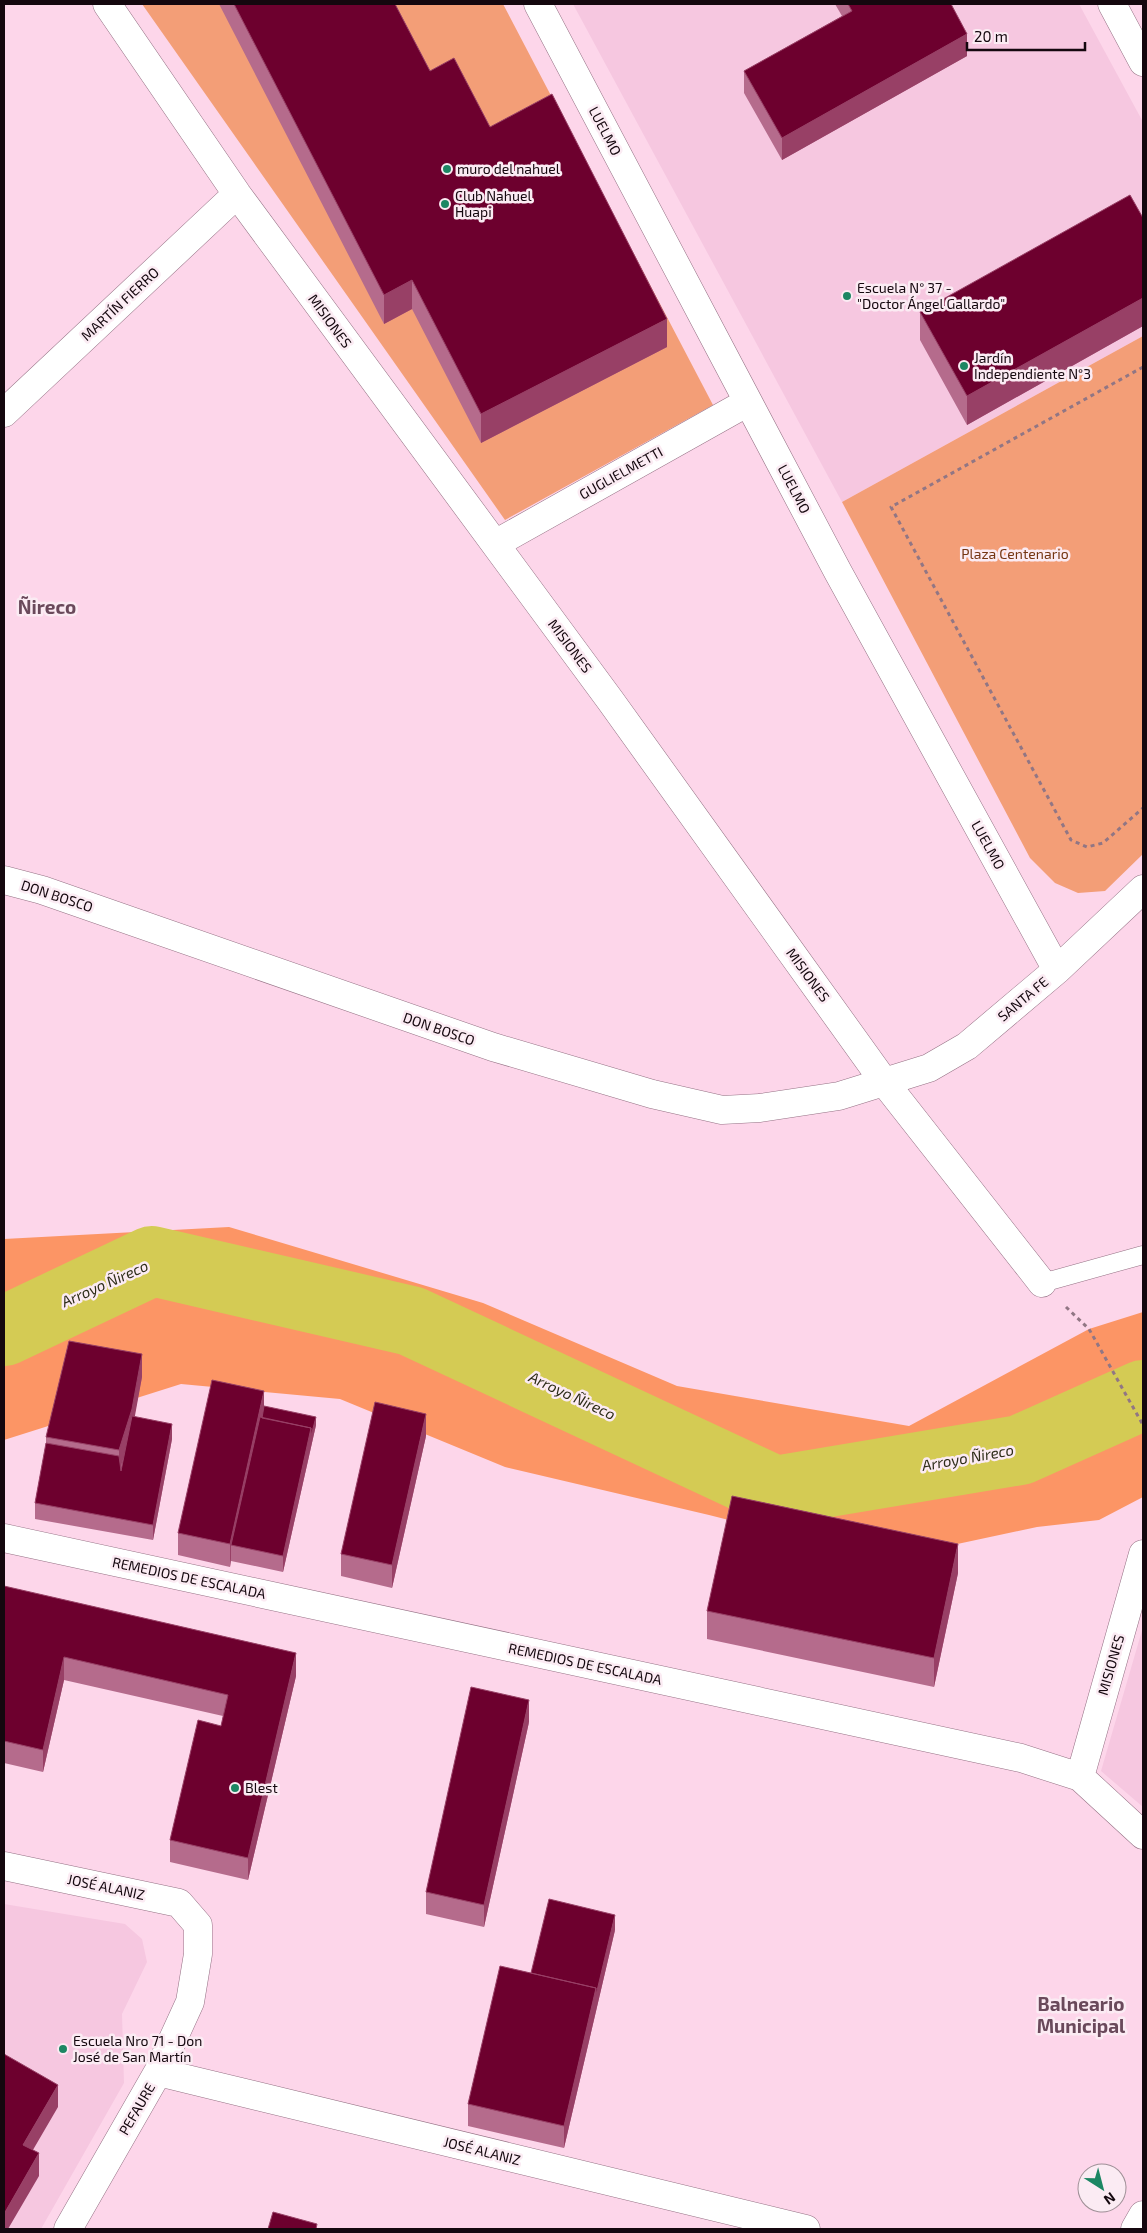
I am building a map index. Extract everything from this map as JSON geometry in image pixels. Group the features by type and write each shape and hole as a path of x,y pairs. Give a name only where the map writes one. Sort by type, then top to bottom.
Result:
{"street":[{"name":"MISIONES","path":"107,4 237,194 610,700 886,1083 1042,1284"},
{"name":"LUELMO","path":"538,4 838,572 1057,970"},
{"path":"1112,4 1143,62"},
{"name":"MARTÍN FIERRO","path":"4,414 237,194"},
{"name":"GUGLIELMETTI","path":"495,544 748,402"},
{"name":"DON BOSCO","path":"4,880 42,890 492,1047 652,1094 722,1110 760,1108 839,1096 886,1083"},
{"name":"SANTA FE","path":"886,1083 929,1068 966,1046 1057,970 1143,888"},
{"name":"REMEDIOS DE ESCALADA","path":"4,1538 1021,1758 1080,1777 1143,1835"},
{"name":"MISIONES","path":"1080,1777 1143,1554"},
{"name":"JOSÉ ALANIZ","path":"4,1866 179,1903 198,1925"},
{"name":"PEFAURE","path":"68,2229 158,2072 190,2002 198,1954 198,1925"},
{"name":"JOSÉ ALANIZ","path":"158,2072 806,2229"},
{"path":"1135,2229 1143,2215"}],"lane":[{"path":"1042,1284 1143,1255"}],"path":[{"path":"1143,367 891,507 1071,840 1087,847 1102,843 1143,808"},
{"path":"1089,1329 1143,1424"}],"shaded area":[{"name":"Escuela N° 37 - \"Doctor Ángel Gallardo\"","path":"573,4 1079,4 1143,122 1143,336 842,502"},
{"path":"229,1227 483,1303 677,1386 909,1426 1089,1329 1143,1312 1143,1497 1099,1520 1037,1527 948,1546 808,1540 505,1467 340,1399 181,1384 4,1440 4,1239"},
{"path":"1143,1627 1143,1807 1101,1771"},
{"name":"Escuela Nro 71 - Don José de San Martín","path":"4,1904 125,1924 142,1939 147,1962 122,2014 124,2083 41,2229 4,2229"}],"green space":[{"name":"Club Nahuel Huapi","path":"142,4 503,4 713,405 505,520"},
{"name":"Plaza Centenario","path":"1143,336 1143,854 1105,891 1078,893 1055,883 1030,858 842,502"}],"building":[{"path":"234,4 395,4 430,71 454,58 490,127 552,94 667,319 481,414 412,280 384,295"},
{"path":"848,4 951,4 967,34 782,138 744,71 852,11"},
{"name":"Jardín Independiente N°3","path":"1130,195 1143,218 1143,298 967,396 920,312"},
{"path":"69,1341 142,1354 132,1409 119,1450 46,1437"},
{"path":"212,1380 264,1391 230,1544 178,1533"},
{"path":"375,1402 426,1414 392,1565 341,1554"},
{"path":"264,1406 316,1417 311,1436 311,1428 262,1418"},
{"path":"132,1416 172,1424 153,1525 35,1503 46,1443 119,1456 121,1471"},
{"path":"260,1417 311,1428 283,1556 231,1545"},
{"path":"732,1496 958,1544 934,1658 707,1611"},
{"path":"4,1586 296,1653 248,1858 170,1840 198,1720 221,1726 228,1695 64,1657 43,1750 4,1741"},
{"path":"471,1687 529,1700 484,1905 426,1892"},
{"path":"549,1899 615,1915 596,1995 596,1988 531,1973"},
{"path":"500,1966 596,1988 564,2126 468,2104"},
{"path":"4,2054 58,2085 23,2145 39,2153 4,2214"},
{"path":"273,2212 317,2224 316,2229 268,2229"}],"waterway":[{"name":"Arroyo Ñireco","path":"4,1331 152,1261 411,1321 775,1491 1020,1450 1143,1395"}],"place":[{"name":"muro del nahuel","path":"447,169"},
{"name":"Club Nahuel Huapi","path":"445,204"},
{"name":"Escuela N° 37 - \"Doctor Ángel Gallardo\"","path":"847,296"},
{"name":"Jardín Independiente N°3","path":"964,366"},
{"name":"Blest","path":"235,1788"},
{"name":"Escuela Nro 71 - Don José de San Martín","path":"63,2049"}],"district":[{"name":"Ñireco","path":"47,607"},
{"name":"Balneario Municipal","path":"1081,2015"}]}
